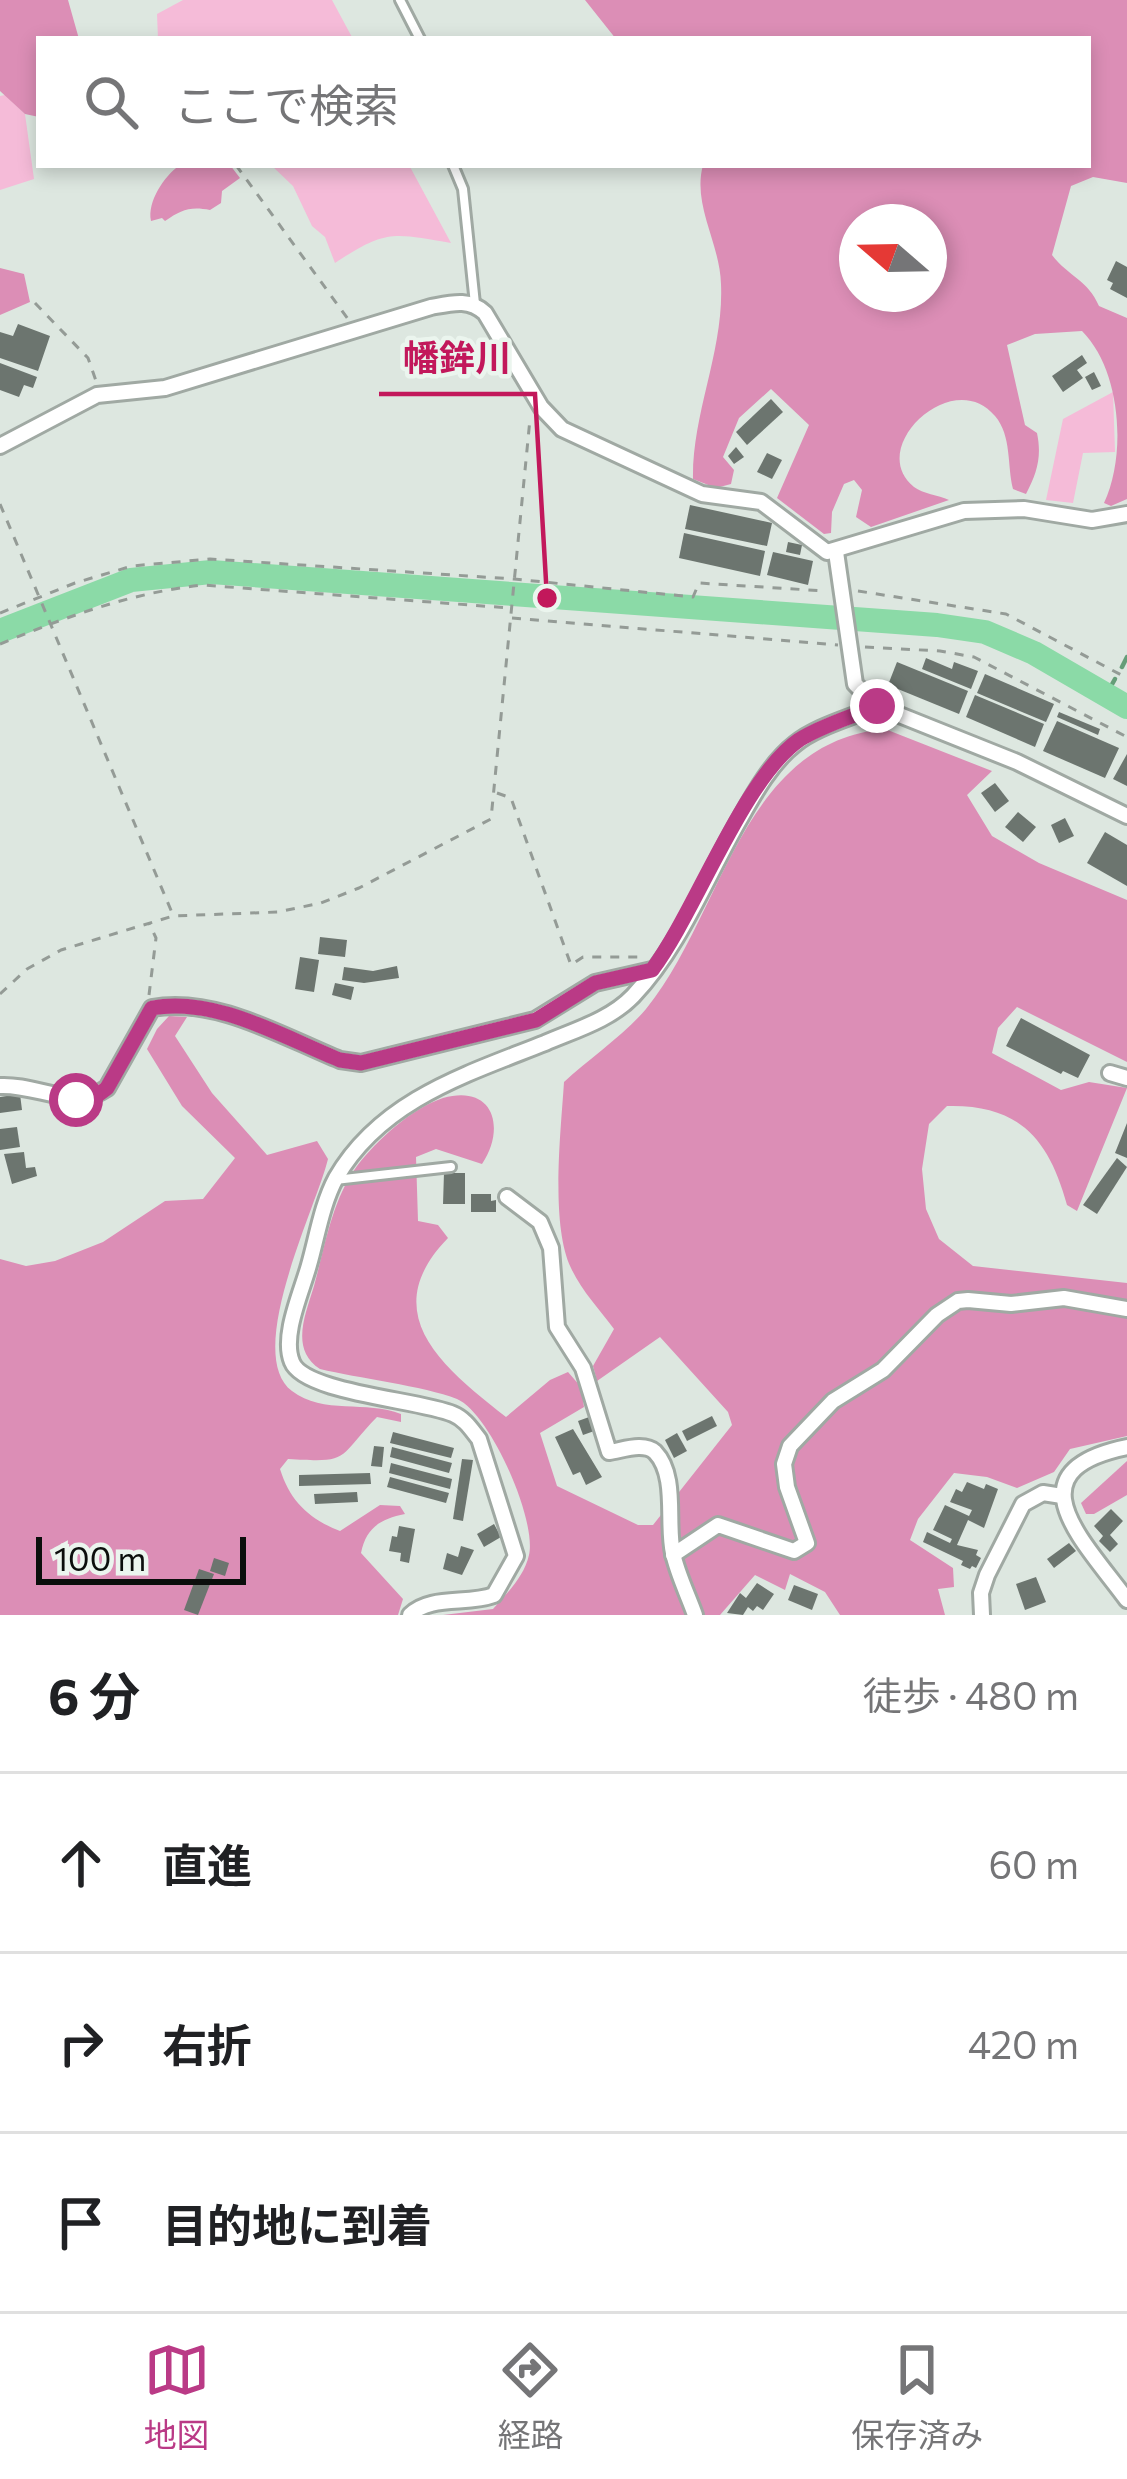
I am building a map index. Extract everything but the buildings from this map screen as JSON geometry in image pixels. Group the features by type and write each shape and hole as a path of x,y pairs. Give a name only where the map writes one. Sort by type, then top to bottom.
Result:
{"street":[{"path":"0,446 98,395 165,388 431,307 475,304 549,416 575,437 702,494 761,502 826,552 964,511 1024,509 1092,520 1127,514"},
{"path":"836,552 855,684 877,706 1017,762 1127,816"},
{"path":"410,1615 424,1605 477,1602 494,1595 516,1556 478,1439 457,1415 326,1384 298,1372 292,1362 289,1345 298,1305 335,1180 380,1123 411,1101 604,1018 634,995 754,794 785,753 814,732 877,706"},
{"path":"0,1086 76,1100 95,1097 107,1088 152,1008 183,1005 217,1012 340,1060 361,1063 536,1020 595,983 655,966"},
{"path":"1110,1073 1127,1078"},
{"path":"507,1197 540,1222 550,1248 557,1327 583,1368 610,1452 639,1447 657,1455 666,1479 673,1555 695,1615"},
{"path":"673,1555 718,1525 794,1551 802,1549 807,1544 806,1533 787,1487 784,1464 790,1446 832,1401 883,1370 937,1315 958,1301 1011,1304 1064,1298 1127,1309"},
{"path":"1127,1447 1072,1468 1061,1486 1065,1509 1127,1600"},
{"path":"982,1615 981,1593 987,1575 1023,1504 1043,1493 1062,1496"}],"lane":[{"path":"400,0 418,36"},
{"path":"455,168 466,206 475,304"},
{"path":"335,1180 451,1167"}],"path":[{"path":"238,168 356,330"},
{"path":"35,303 88,358 96,372 98,395"},
{"path":"0,994 27,969 61,950 173,916 278,912 340,896 491,819 533,393"},
{"path":"0,504 173,916"},
{"path":"0,614 132,566 210,559 693,597 699,584 927,599 1006,614 1127,678"},
{"path":"0,644 50,621 121,599 202,585 512,605"},
{"path":"511,617 974,657 1127,736"},
{"path":"496,792 511,798 571,965 584,957 611,954 655,966"},
{"path":"149,923 157,938 148,1000 152,1008"}],"shaded area":[{"path":"0,0 68,0 78,36 36,36 36,116 25,114 0,91"},
{"path":"183,0 332,0 351,36 158,36 157,14"},
{"path":"585,0 1127,0 1127,183 1093,177 1071,186 1052,255 1099,306 1127,318 1127,499 1111,506 1104,503 1116,461 1116,413 1105,367 1082,331 1035,334 1007,345 1025,425 1037,433 1038,465 1026,494 1013,489 1007,442 995,416 977,403 958,400 920,418 900,452 902,471 914,487 949,500 871,527 856,517 862,490 854,480 844,484 832,512 831,533 824,534 777,498 809,425 771,389 739,418 723,457 734,470 731,484 716,488 693,479 697,430 721,309 719,269 701,195 703,168 1091,168 1091,36 614,36"},
{"path":"5,95 25,114 34,179 0,190 0,96"},
{"path":"177,168 232,168 240,178 222,191 221,203 210,210 191,209 165,221 151,221 158,190"},
{"path":"274,168 411,168 451,243 390,236 335,263 325,237 312,226 293,186"},
{"path":"0,268 24,274 30,302 0,315"},
{"path":"1113,392 1115,452 1083,453 1073,503 1046,500 1063,419"},
{"path":"885,729 992,771 967,795 992,836 1039,863 1127,900 1127,1062 1017,1007 998,1028 992,1053 1061,1090 1089,1082 1127,1088 1077,1211 1067,1205 1040,1144 1012,1119 994,1111 947,1106 929,1124 922,1169 926,1209 939,1239 973,1266 1127,1283 1127,1436 1070,1449 1054,1472 1017,1488 987,1477 954,1473 918,1519 910,1540 953,1568 954,1587 938,1589 945,1615 840,1615 825,1592 790,1574 785,1590 755,1575 720,1615 443,1615 493,1609 509,1591 529,1555 526,1518 496,1445 470,1408 443,1394 320,1369 305,1352 304,1320 341,1193 375,1146 419,1109 460,1095 484,1103 494,1124 482,1164 436,1149 416,1157 418,1221 438,1225 448,1238 427,1266 417,1291 426,1338 461,1379 506,1417 550,1380 568,1372 581,1387 584,1407 540,1433 557,1486 638,1525 653,1525 732,1425 728,1412 660,1337 597,1381 593,1366 614,1329 580,1284 565,1249 558,1177 564,1082 646,1009 672,971 740,839 766,799 798,765 837,741"},
{"path":"169,1016 187,1017 175,1036 212,1093 267,1155 317,1141 328,1159 287,1279 275,1346 279,1372 292,1391 304,1398 388,1410 401,1414 401,1422 377,1417 341,1455 323,1460 288,1459 280,1469 302,1508 340,1531 380,1505 400,1506 405,1514 376,1526 361,1553 403,1599 398,1615 0,1615 0,1259 26,1266 55,1261 103,1242 165,1201 203,1199 235,1158 182,1106 147,1049"},
{"path":"1127,1461 1127,1495 1086,1514 1081,1503"}],"waterway":[{"path":"0,631 131,580 211,572 985,632 1034,653 1127,707"},
{"path":"1122,667 1127,657"},
{"path":"1106,695 1115,679"}],"place":[{"name":"幡鉾川","path":"547,598"}],"route":[{"path":"76,1100 95,1097 107,1088 152,1008 183,1005 217,1012 350,1064 536,1020 595,983 652,970 754,794 785,753 814,732 877,706"}]}
